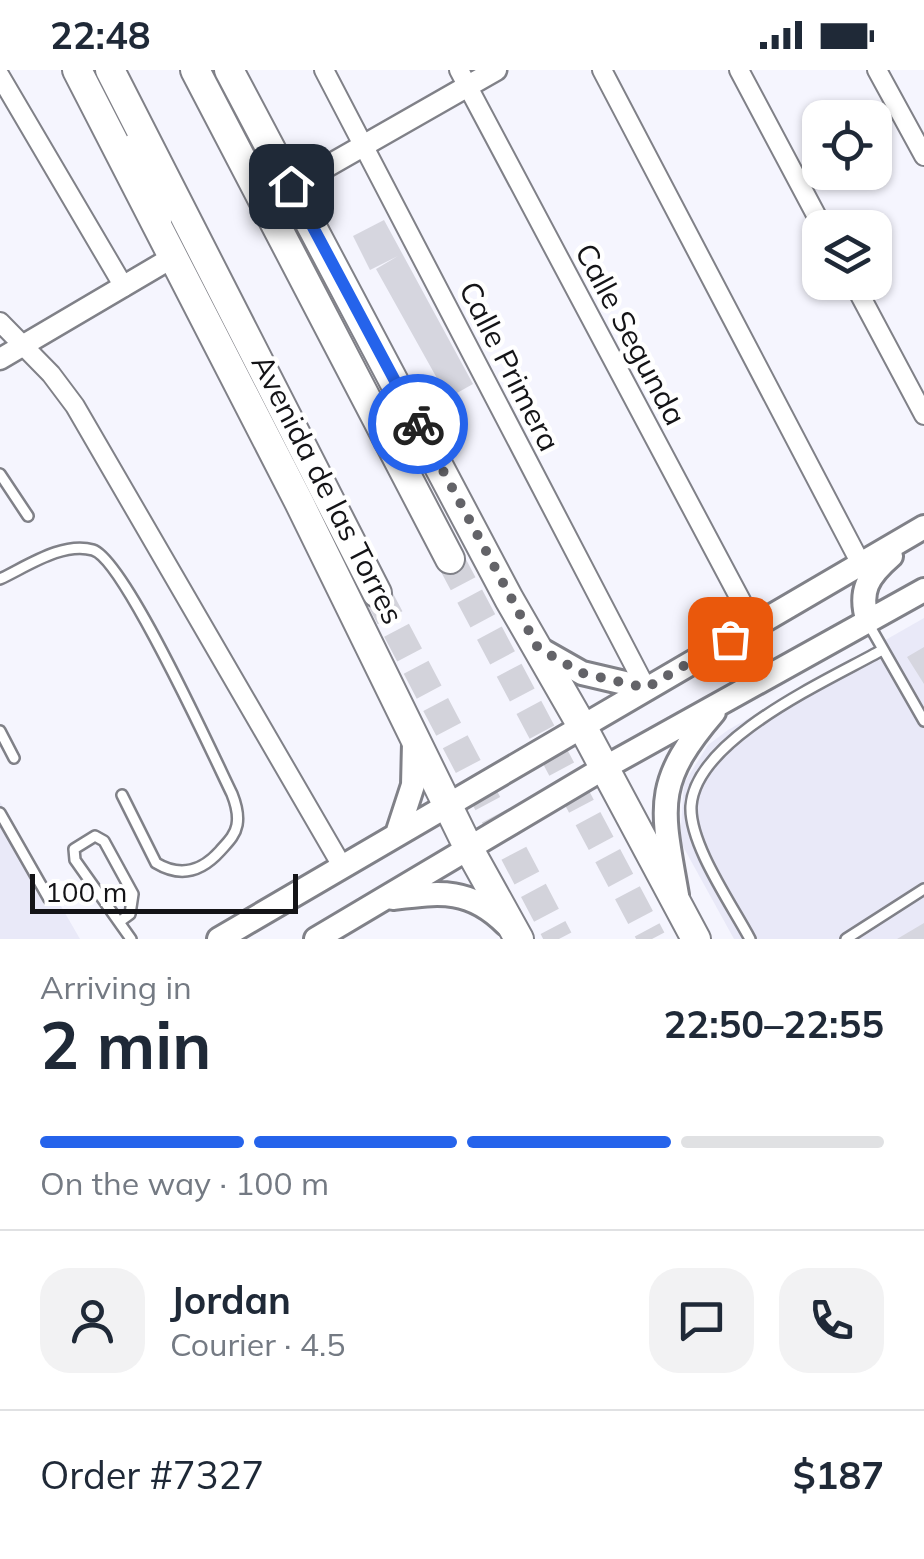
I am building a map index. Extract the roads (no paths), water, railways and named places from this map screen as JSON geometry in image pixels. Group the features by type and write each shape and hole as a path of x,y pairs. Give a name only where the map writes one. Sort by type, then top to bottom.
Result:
{"main road":[{"name":"Avenida de las Torres","path":"77,70 158,222 468,849 517,936"},
{"name":"Avenida de las Torres","path":"110,70 377,593"},
{"path":"195,70 450,559"},
{"path":"229,70 509,599 696,939"},
{"path":"124,96 158,222"},
{"path":"218,939 924,528"},
{"path":"868,622 862,604 866,583 877,568 924,528"},
{"path":"316,939 604,768 924,590"},
{"path":"538,648 582,673 646,688"},
{"path":"679,908 664,803 673,771 690,739 725,699"},
{"path":"397,834 413,786 414,734"},
{"path":"380,899 431,893 462,896 492,910 517,936"}],"street":[{"name":"Calle Primera","path":"324,70 646,688"},
{"path":"291,186 364,145 463,78 496,70"},
{"path":"602,70 861,564"},
{"path":"739,70 813,210"},
{"path":"877,70 924,156"},
{"path":"0,76 124,287"},
{"name":"Calle Segunda","path":"463,78 754,624"},
{"path":"0,359 175,256"},
{"path":"863,300 924,415"},
{"path":"0,322 75,406 342,866"}],"lane":[{"path":"0,474 28,516"},
{"path":"0,579 65,550 92,549 105,556 133,598 232,794 238,810 237,827 233,837 206,866 177,872 166,869 156,863 122,795"},
{"path":"868,622 924,720"},
{"path":"750,939 698,838 691,806 697,786 727,742 882,650"},
{"path":"0,730 14,758"},
{"path":"0,812 49,899"},
{"path":"118,922 130,914 133,894 104,841 95,836 74,850 74,860 118,922 131,939"},
{"path":"846,939 924,889"}],"tunnel":[{"path":"450,559 652,939"},
{"path":"377,593 559,939"}]}
